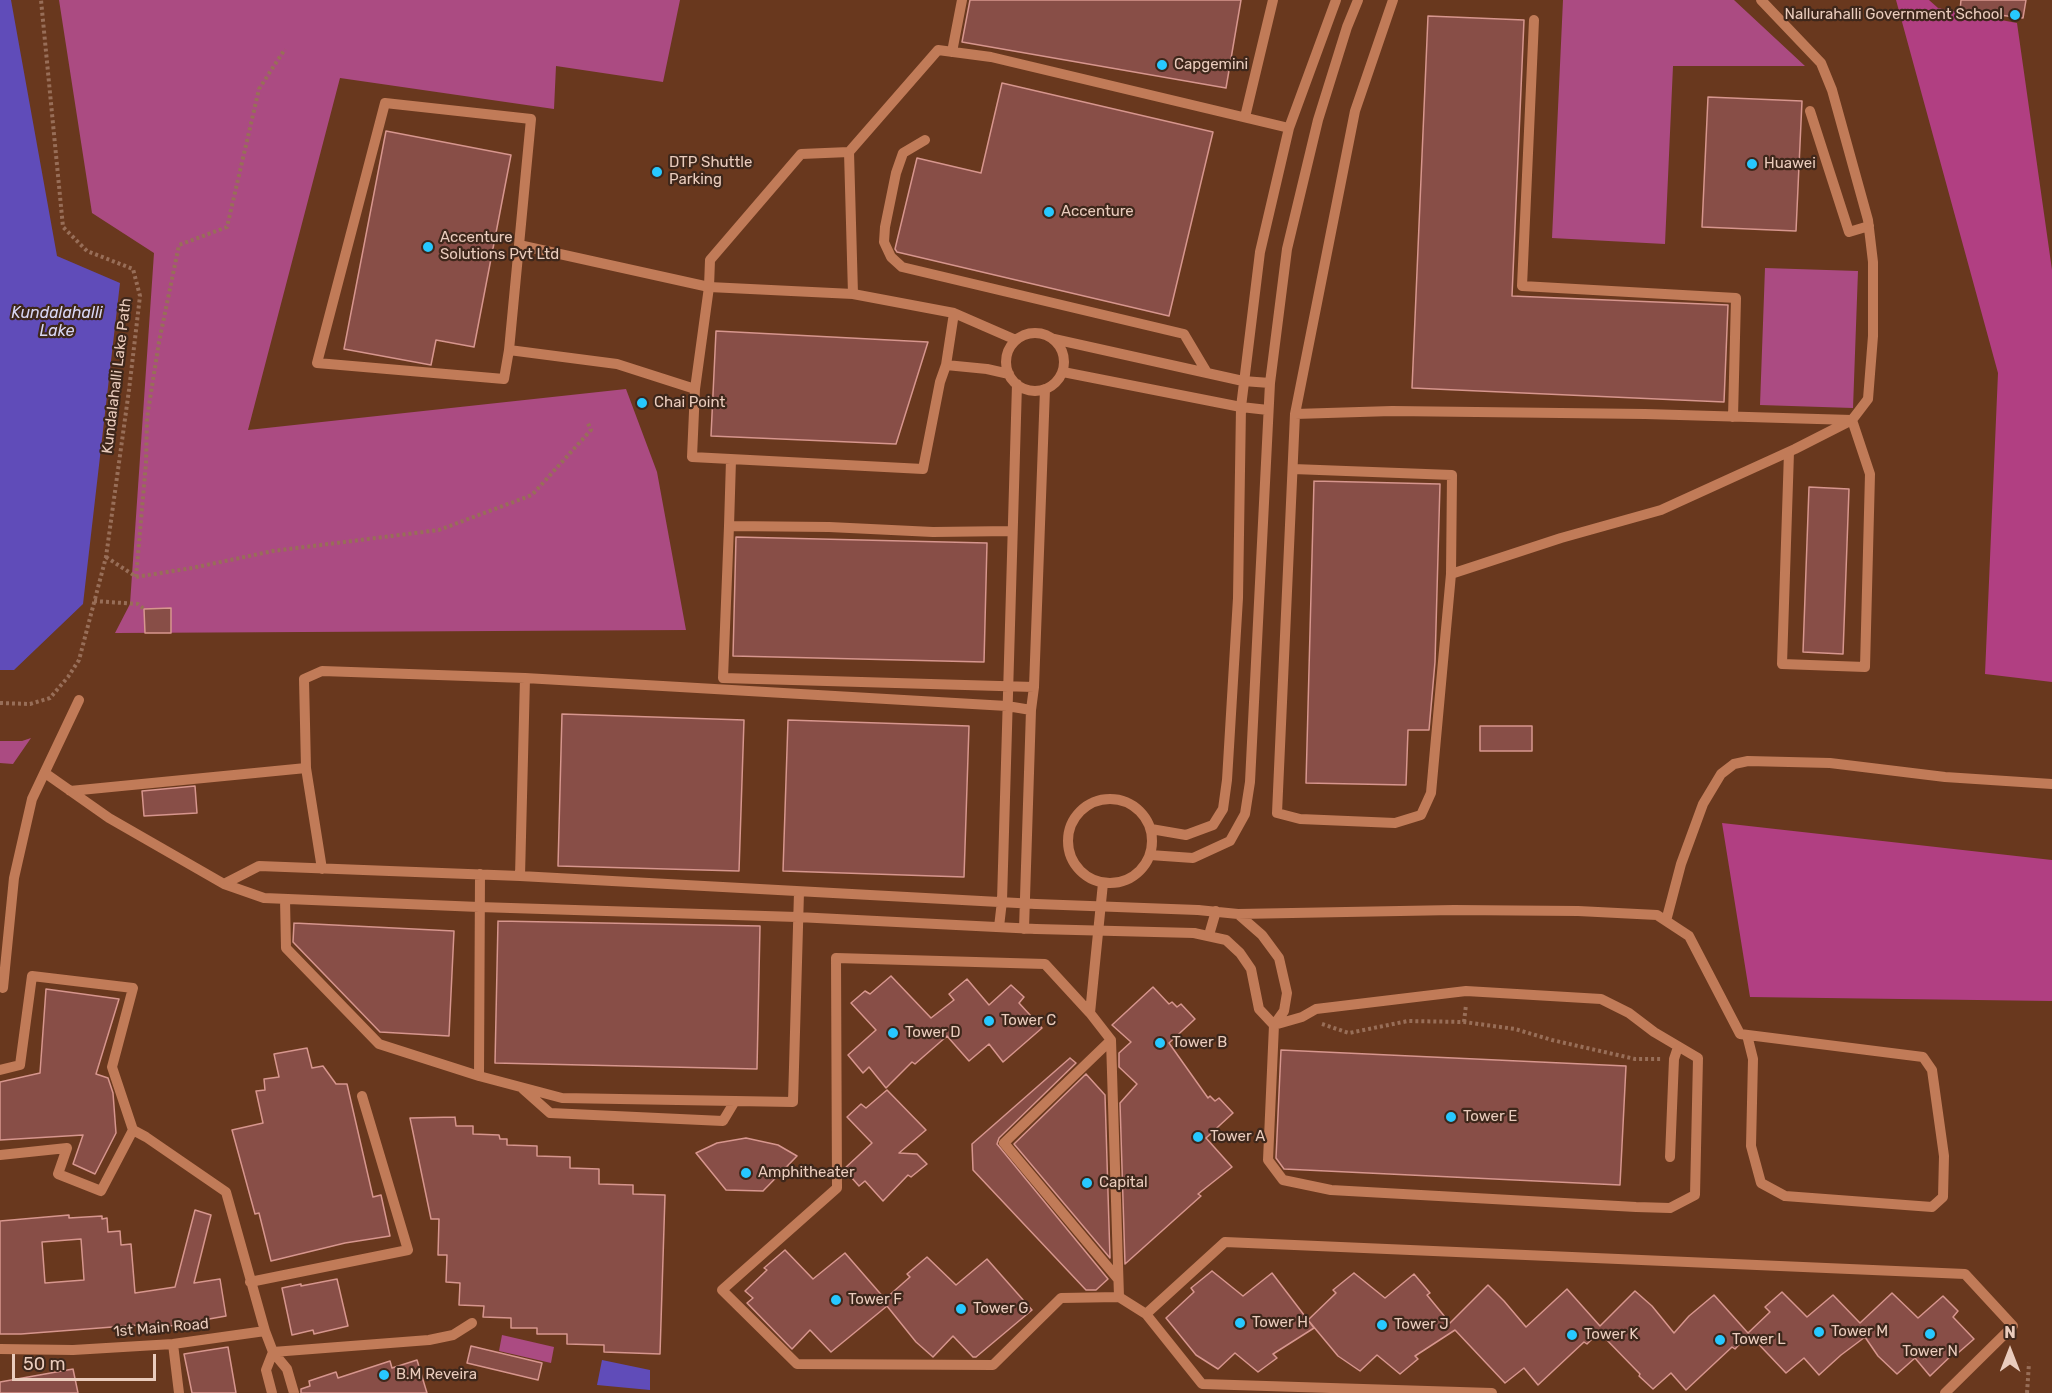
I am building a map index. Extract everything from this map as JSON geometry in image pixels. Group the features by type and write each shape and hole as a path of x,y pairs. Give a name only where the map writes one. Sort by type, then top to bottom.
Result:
{"street":[{"path":"952,52 962,0"},
{"path":"1245,117 1273,0"},
{"path":"1150,855 1193,858 1230,841 1245,814 1250,782 1270,383 1289,239 1318,120 1358,0"},
{"path":"1293,469 1452,476 1451,574 1431,793 1421,815 1395,823 1300,819 1277,813 1295,414 1355,111 1393,0"},
{"path":"1451,574 1561,538 1660,510 1789,452 1852,420 1868,399 1874,336 1873,262 1869,226 1832,90 1821,63 1761,0"},
{"path":"1150,829 1186,835 1213,825 1223,809 1227,780 1238,598 1241,407 1260,252 1289,128 1335,5 1352,16"},
{"path":"1534,20 1522,286 1736,298 1733,417"},
{"path":"853,294 849,153 938,50 991,57 1289,128"},
{"path":"385,103 531,119 509,350 504,379 316,363 385,103"},
{"path":"1810,111 1849,232 1869,226"},
{"path":"925,140 903,153 896,173 885,227 884,242 891,257 902,267 1184,333 1206,371"},
{"path":"849,153 801,154 710,260 709,287 695,388 692,457 923,469 940,382 946,366 954,313"},
{"path":"519,245 709,287 853,294 954,313 1016,340"},
{"path":"1054,339 1063,354 1065,363 1063,372 1053,385 1045,389 1030,390 1017,384 1009,374 1006,362 1009,350 1016,340 1031,333 1243,381 1270,383"},
{"path":"509,350 617,364 695,388"},
{"path":"946,366 987,369 1009,374"},
{"path":"1063,372 1241,407 1268,410"},
{"path":"999,927 1002,901 1017,384"},
{"path":"1030,929 1031,710 1034,687 1045,389"},
{"path":"1295,414 1392,411 1852,420"},
{"path":"1789,452 1782,664 1865,667 1870,474 1852,420"},
{"path":"731,459 723,678 1034,687"},
{"path":"729,526 819,526 933,532 1012,531"},
{"path":"1238,598 1259,601"},
{"path":"322,870 306,768 304,679 322,671 525,678 1007,706 1031,710"},
{"path":"520,876 525,678"},
{"path":"3,988 14,878 32,799 79,700"},
{"path":"1666,921 1681,864 1703,804 1721,774 1734,764 1748,761 1830,763 1945,777 2052,784"},
{"path":"70,791 306,768"},
{"path":"45,773 109,818 224,884 264,898 797,917 1030,929 1194,933 1226,940 1240,953 1251,969 1259,1009 1274,1025"},
{"path":"1109,798 1123,800 1144,816 1150,829 1152,842 1150,855 1143,868 1132,877 1118,883 1104,883 1089,878 1078,870 1070,857 1067,843 1069,829 1075,816 1096,800 1109,798"},
{"path":"224,884 259,866 480,874 1031,904 1198,910 1238,914 1454,910 1578,911 1657,915 1689,936 1740,1034 1923,1057 1932,1070 1944,1156 1943,1197 1932,1207 1785,1196 1761,1183 1751,1146 1753,1059 1747,1035"},
{"path":"479,1076 480,874"},
{"path":"1090,1013 1104,883"},
{"path":"285,899 285,948 379,1044 479,1076 562,1098 793,1102 799,892"},
{"path":"1209,935 1216,911"},
{"path":"1238,914 1262,935 1279,958 1287,993 1284,1011 1274,1025 1268,1160 1283,1180 1331,1190 1636,1207 1670,1208 1695,1195 1698,1058 1629,1013 1601,999 1466,991 1316,1009 1302,1017 1274,1025"},
{"path":"1119,1297 1111,1040 1090,1013 1045,963 836,958 837,1188 722,1290 797,1364 993,1365 1061,1298 1119,1297 1146,1314 1202,1384 1492,1393"},
{"path":"0,1070 21,1065 32,976 133,988 112,1067 133,1130 226,1192 265,1331 273,1352 287,1369 294,1393"},
{"path":"1111,1040 1004,1143 1118,1279"},
{"path":"1670,1157 1674,1059 1678,1047"},
{"path":"521,1087 550,1113 723,1121 735,1101"},
{"path":"250,1282 408,1250 362,1096"},
{"path":"0,1155 67,1148 58,1174 101,1191 133,1130"},
{"path":"1146,1314 1225,1242 1965,1274 2013,1326 1946,1393"},
{"path":"273,1352 429,1340 453,1335 472,1323"},
{"name":"1st Main Road","path":"0,1349 73,1350 173,1344 265,1331"},
{"path":"173,1344 179,1393"},
{"path":"272,1393 266,1370 273,1352"}],"path":[{"name":"Kundalahalli Lake Path","path":"0,703 30,704 50,698 68,677 78,660 106,557 140,296 133,269 87,251 63,227 41,0"},
{"path":"136,577 146,463 147,418 159,342 179,245 227,227 259,89 285,49"},
{"path":"106,557 136,577 273,551 439,530 532,495 591,430 587,421"},
{"path":"94,601 138,604 144,609"},
{"path":"1302,1017 1349,1033 1408,1021 1464,1022 1515,1029 1563,1043 1635,1059 1674,1059"},
{"path":"2027,1393 2029,1363"}],"shaded area":[{"path":"59,0 680,0 663,82 556,66 554,109 340,78 248,430 626,389 657,472 686,630 115,633 130,604 154,253 92,213"},
{"path":"1563,0 1734,0 1805,66 1673,66 1665,244 1552,238"},
{"path":"1896,0 1929,0 1938,8 2017,23 2052,270 2052,682 1985,674 1998,373"},
{"path":"1765,268 1858,271 1853,408 1760,405"},
{"path":"31,738 13,764 0,763 0,741 22,741"},
{"path":"1722,823 2052,860 2052,1001 1750,997"},
{"path":"502,1335 554,1347 551,1363 499,1351"}],"water":[{"name":"Kundalahalli Lake","path":"0,0 11,0 57,256 120,283 83,604 14,670 0,670"},
{"path":"602,1360 650,1370 650,1390 597,1385"}],"building":[{"name":"Capgemini","path":"970,0 1241,0 1226,88 962,42"},
{"path":"1961,0 2026,0 2023,18 1960,10"},
{"path":"1428,16 1524,20 1512,296 1728,305 1724,402 1412,388"},
{"name":"Accenture","path":"1002,83 1213,132 1169,316 897,252 895,249 917,158 981,173"},
{"name":"Huawei","path":"1708,97 1802,101 1796,231 1702,227"},
{"name":"Accenture Solutions Pvt Ltd","path":"386,131 511,155 474,347 436,340 431,365 344,349"},
{"path":"716,331 928,342 896,444 711,436"},
{"path":"1314,481 1440,484 1435,662 1429,730 1408,730 1406,785 1306,783"},
{"path":"1809,487 1849,489 1843,654 1803,652"},
{"path":"736,537 987,543 984,662 733,656"},
{"path":"171,608 171,633 145,633 144,609"},
{"path":"562,714 744,720 739,871 558,866"},
{"path":"788,720 969,726 964,877 783,871"},
{"path":"1480,726 1532,726 1532,751 1480,751"},
{"path":"195,786 197,813 144,816 142,791"},
{"path":"498,921 760,926 757,1069 495,1063"},
{"path":"294,923 454,931 449,1036 380,1032 293,942"},
{"path":"891,976 931,1018 954,1000 949,994 967,979 989,1005 1011,985 1024,997 1019,1003 1042,1028 1003,1062 989,1044 969,1061 947,1036 915,1064 912,1062 886,1088 869,1067 863,1073 848,1055 876,1030 851,1003 865,991 870,994"},
{"path":"1153,987 1169,1004 1172,1002 1177,1007 1181,1004 1195,1019 1169,1043 1208,1098 1210,1096 1215,1101 1219,1098 1233,1113 1206,1138 1232,1167 1198,1194 1201,1196 1125,1264 1120,1103 1137,1084 1119,1067 1119,1053 1131,1042 1112,1025"},
{"path":"46,989 119,999 96,1074 108,1078 113,1093 116,1133 95,1174 73,1164 83,1135 0,1140 0,1082 40,1073"},
{"path":"307,1048 312,1068 323,1066 336,1084 347,1084 373,1197 381,1195 390,1236 345,1243 271,1261 259,1213 255,1214 232,1130 263,1123 256,1091 265,1090 264,1079 279,1077 274,1054"},
{"name":"Tower E","path":"1281,1050 1626,1066 1620,1185 1284,1169 1276,1158"},
{"path":"1070,1058 1076,1063 999,1138 997,1144 1108,1279 1096,1290 1086,1290 973,1170 972,1144"},
{"path":"1086,1074 1105,1095 1110,1258 1014,1144"},
{"path":"887,1090 926,1130 899,1153 917,1154 927,1164 911,1177 908,1175 883,1201 865,1181 859,1186 844,1169 872,1143 847,1117 861,1104 866,1108"},
{"path":"455,1117 456,1126 473,1126 473,1134 499,1135 500,1139 507,1139 507,1145 537,1146 537,1156 570,1157 570,1168 599,1169 599,1184 633,1185 633,1194 665,1195 660,1354 604,1352 604,1345 567,1344 567,1334 537,1334 537,1328 511,1328 511,1318 483,1317 484,1306 459,1305 460,1283 446,1282 447,1255 438,1255 439,1219 431,1219 410,1118"},
{"name":"Amphitheater","path":"746,1138 778,1145 797,1156 763,1191 726,1190 696,1153 717,1143"},
{"path":"195,1210 211,1215 194,1283 220,1279 226,1316 153,1329 152,1324 0,1334 0,1221 69,1215 69,1218 102,1216 102,1219 107,1218 108,1232 120,1231 121,1245 131,1244 135,1293 175,1287","holes":["81,1239 84,1280 45,1283 42,1242"]},
{"path":"785,1250 813,1279 845,1253 885,1299 910,1277 907,1274 927,1257 956,1285 987,1259 1032,1310 976,1357 973,1357 953,1336 933,1357 916,1342 887,1306 831,1352 810,1330 792,1349 747,1303 753,1298 745,1291 767,1270 764,1268"},
{"name":"Tower H","path":"1212,1271 1243,1296 1272,1273 1314,1328 1273,1354 1277,1358 1258,1372 1235,1353 1218,1369 1196,1355 1166,1318 1194,1292 1191,1288"},
{"path":"1354,1273 1385,1298 1414,1274 1430,1293 1427,1295 1450,1323 1488,1285 1526,1327 1567,1289 1600,1326 1635,1291 1652,1306 1674,1333 1689,1316 1714,1295 1748,1333 1770,1312 1765,1307 1782,1292 1807,1317 1833,1295 1860,1323 1892,1293 1918,1318 1943,1296 1958,1311 1953,1317 1974,1339 1958,1353 1956,1351 1930,1376 1915,1358 1897,1374 1878,1356 1865,1337 1819,1375 1804,1358 1786,1373 1749,1334 1735,1349 1732,1347 1686,1390 1671,1373 1653,1389 1599,1332 1587,1344 1584,1342 1538,1385 1524,1368 1505,1383 1455,1330 1415,1356 1418,1359 1400,1374 1377,1355 1360,1371 1338,1356 1308,1320 1336,1293 1333,1290"},
{"path":"337,1279 348,1326 314,1334 313,1330 292,1335 282,1288"},
{"path":"471,1346 542,1363 538,1380 467,1363"},
{"path":"228,1347 236,1393 192,1393 184,1354"},
{"name":"B.M Reveira","path":"417,1360 427,1393 301,1393 301,1389 310,1386 309,1381 336,1372 338,1378 390,1361 392,1368"},
{"path":"73,1369 78,1393 0,1393 0,1382"}],"place":[{"name":"Nallurahalli Government School","path":"2015,15"},
{"name":"Capgemini","path":"1162,65"},
{"name":"Huawei","path":"1752,164"},
{"name":"DTP Shuttle Parking","path":"657,172"},
{"name":"Accenture","path":"1049,212"},
{"name":"Accenture Solutions Pvt Ltd","path":"428,247"},
{"name":"Chai Point","path":"642,403"},
{"name":"Tower C","path":"989,1021"},
{"name":"Tower D","path":"893,1033"},
{"name":"Tower B","path":"1160,1043"},
{"name":"Tower E","path":"1451,1117"},
{"name":"Tower A","path":"1198,1137"},
{"name":"Amphitheater","path":"746,1173"},
{"name":"Capital","path":"1087,1183"},
{"name":"Tower F","path":"836,1300"},
{"name":"Tower G","path":"961,1309"},
{"name":"Tower H","path":"1240,1323"},
{"name":"Tower J","path":"1382,1325"},
{"name":"Tower M","path":"1819,1332"},
{"name":"Tower N","path":"1930,1334"},
{"name":"Tower K","path":"1572,1335"},
{"name":"Tower L","path":"1720,1340"},
{"name":"B.M Reveira","path":"384,1375"}]}
